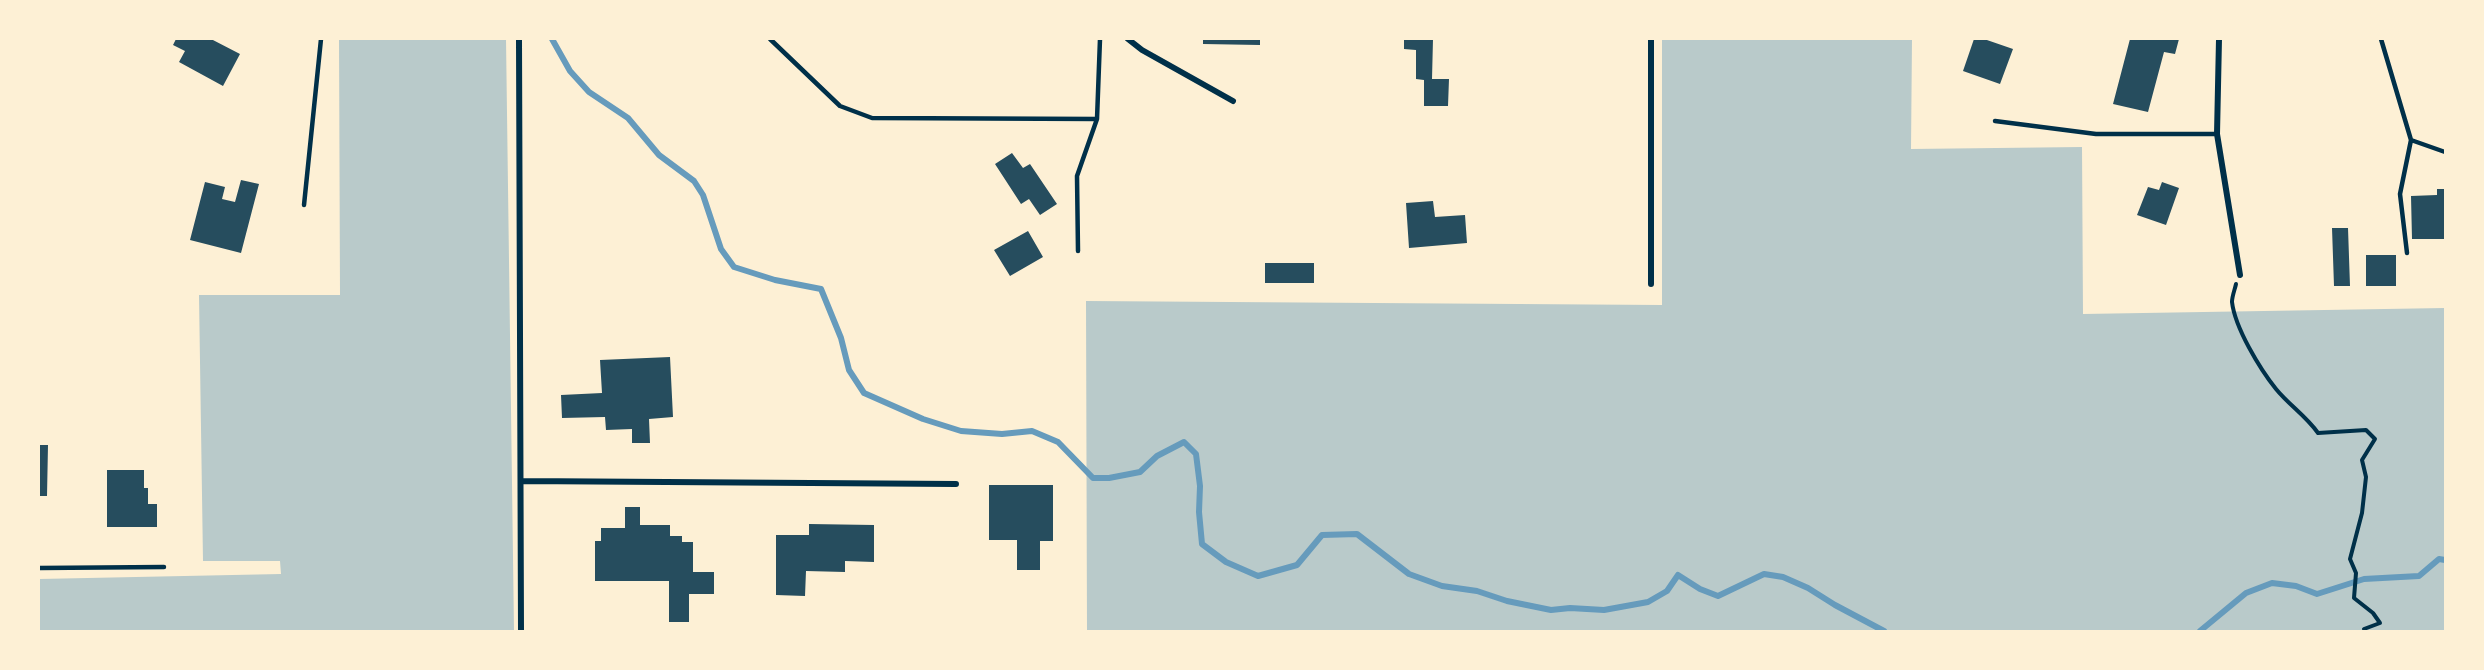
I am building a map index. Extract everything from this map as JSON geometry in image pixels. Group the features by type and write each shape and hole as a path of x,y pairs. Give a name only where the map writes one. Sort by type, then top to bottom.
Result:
{"street":[{"path":"519,39 521,631"},
{"path":"1128,39 1142,50 1233,101"},
{"path":"1651,39 1652,284"},
{"path":"2219,39 2217,134 2240,275"},
{"path":"521,481 956,484"}],"lane":[{"path":"304,205 321,39"},
{"path":"770,39 840,106 872,118 1097,119"},
{"path":"1078,250 1077,176 1097,119 1100,39"},
{"path":"2381,39 2411,140 2400,194 2407,253"},
{"path":"1995,121 2096,134 2217,134"},
{"path":"2411,140 2445,152"},
{"path":"39,568 164,567"}],"path":[{"path":"2240,275 2232,301 2255,361 2277,390 2308,418 2318,433 2366,430 2375,439 2362,460 2366,477 2362,513 2350,559 2356,573 2354,598 2373,613 2380,623 2364,629 2365,631"}],"shaded area":[{"path":"339,39 506,39 514,631 39,631 39,579 281,574 280,561 203,561 199,295 340,295"},
{"path":"1662,39 1912,39 1911,149 2082,147 2083,314 2445,308 2445,631 1087,631 1086,301 1662,305"}],"building":[{"path":"176,39 211,39 240,54 223,86 179,62 185,51 173,45"},
{"path":"1203,39 1260,39 1260,45 1203,44"},
{"path":"1404,39 1433,39 1432,79 1449,79 1448,106 1424,106 1424,80 1416,79 1416,50 1404,49"},
{"path":"1974,39 1984,39 2013,49 2000,84 1963,71"},
{"path":"2130,39 2179,39 2175,54 2164,52 2148,112 2113,104"},
{"path":"1012,153 1023,168 1030,164 1057,204 1040,215 1029,199 1021,204 995,164"},
{"path":"241,180 259,184 241,253 190,240 205,182 225,187 222,199 235,202"},
{"path":"2162,182 2179,188 2166,225 2137,215 2148,187 2159,190"},
{"path":"2437,189 2445,189 2445,239 2412,239 2411,196 2437,195"},
{"path":"1433,201 1435,217 1465,215 1467,243 1409,248 1406,203"},
{"path":"2332,228 2348,228 2350,286 2334,286"},
{"path":"1028,231 1043,257 1010,276 994,250"},
{"path":"2366,255 2396,255 2396,286 2366,286"},
{"path":"1265,263 1314,263 1314,283 1265,283"},
{"path":"670,357 673,417 649,419 650,443 632,443 632,429 606,430 605,417 562,418 561,395 602,393 600,360"},
{"path":"39,445 48,445 47,496 39,496"},
{"path":"107,470 144,470 144,488 148,488 148,504 157,504 157,527 107,527"},
{"path":"989,485 1053,485 1053,541 1040,541 1040,570 1017,570 1017,540 989,540"},
{"path":"625,507 640,507 640,525 670,525 670,536 682,536 682,542 693,542 693,572 714,572 714,594 689,594 689,622 669,622 669,581 595,581 595,541 601,541 601,528 625,528"},
{"path":"809,524 874,525 874,562 845,561 845,572 806,571 805,596 776,595 776,535 809,535"}],"waterway":[{"path":"552,39 570,71 589,92 628,118 659,155 694,181 703,195 721,249 734,267 775,280 821,289 841,338 849,370 864,393 923,419 961,431 1002,434 1032,431 1058,442 1093,478 1109,478 1140,472 1157,456 1184,442 1196,454 1200,486 1199,512 1202,544 1226,562 1258,576 1297,565 1322,535 1357,534 1409,574 1442,586 1477,591 1507,601 1551,610 1570,608 1604,610 1648,602 1667,591 1678,575 1700,589 1718,596 1764,574 1783,577 1808,588 1884,631"},
{"path":"2200,631 2246,593 2272,583 2296,586 2317,594 2364,579 2419,576 2439,559 2445,560"}]}
